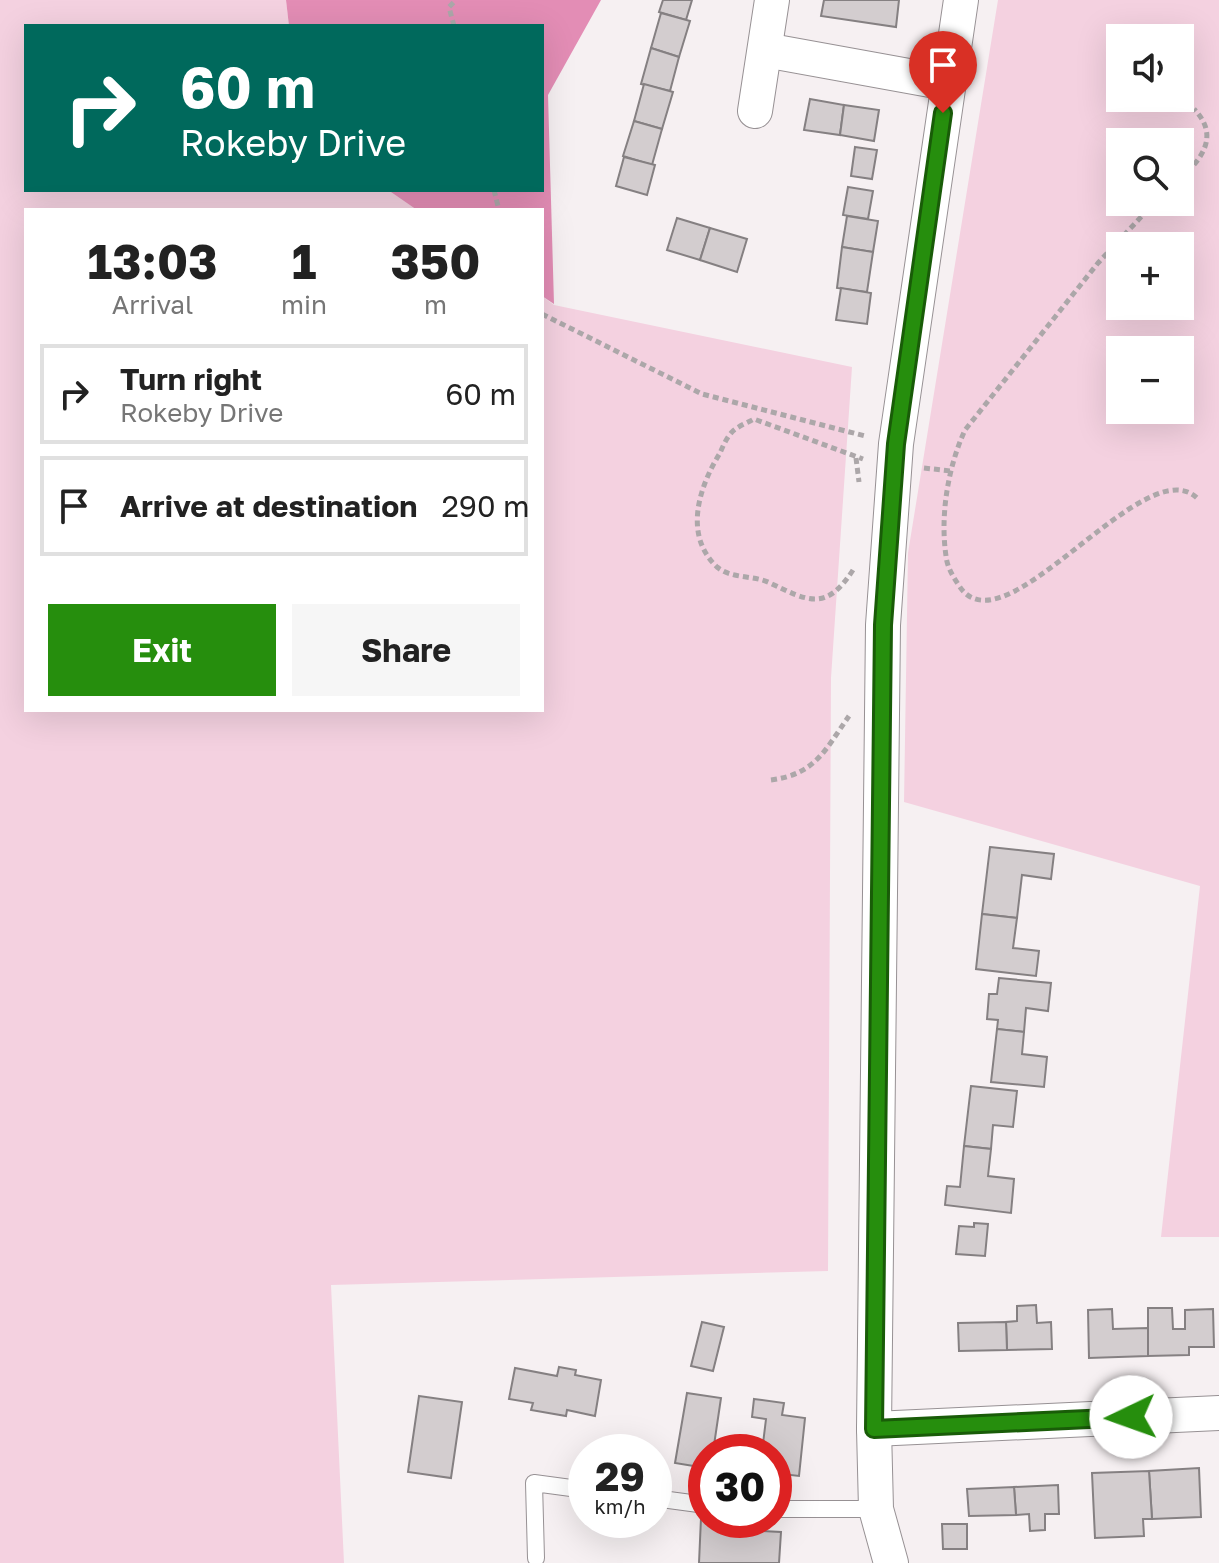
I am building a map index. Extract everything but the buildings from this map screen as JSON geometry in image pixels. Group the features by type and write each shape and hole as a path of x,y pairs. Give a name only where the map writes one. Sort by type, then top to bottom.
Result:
{"street":[{"path":"755,111 772,0"},
{"path":"891,1563 876,1509 874,1429 883,625 895,454 961,0"},
{"path":"765,50 947,83"},
{"path":"874,1429 1219,1413"}],"lane":[{"path":"536,1558 534,1483 568,1488"},
{"path":"792,1509 876,1509"}],"path":[{"path":"453,24 449,7 456,0"},
{"path":"1194,109 1208,120 1214,138 1210,150 1194,165"},
{"path":"1142,216 1098,263 974,417 958,445 951,471 944,532 947,563 961,589 979,598 1004,596 1049,569 1132,506 1180,490 1193,494 1199,500"},
{"path":"544,315 702,394 951,471"},
{"path":"861,573 859,561 845,583 819,599 793,596 767,581 736,575 717,567 701,545 697,507 716,459 732,432 754,419 856,458 895,454"},
{"path":"856,458 860,484"},
{"path":"771,780 798,775 816,764 853,706"}],"shaded area":[{"path":"0,0 286,0 289,24 24,24 24,192 391,192 414,208 24,208 24,712 544,712 544,298 554,305 852,367 831,678 828,1271 331,1285 344,1563 0,1563"},
{"path":"286,0 601,0 548,95 554,304 544,297 544,208 414,208 391,192 544,192 544,24 289,24"},
{"path":"998,0 1219,0 1219,1237 1161,1237 1200,886 904,802 908,553"}],"route":[{"path":"943,113 896,444 883,625 874,1429 1131,1417"}]}
